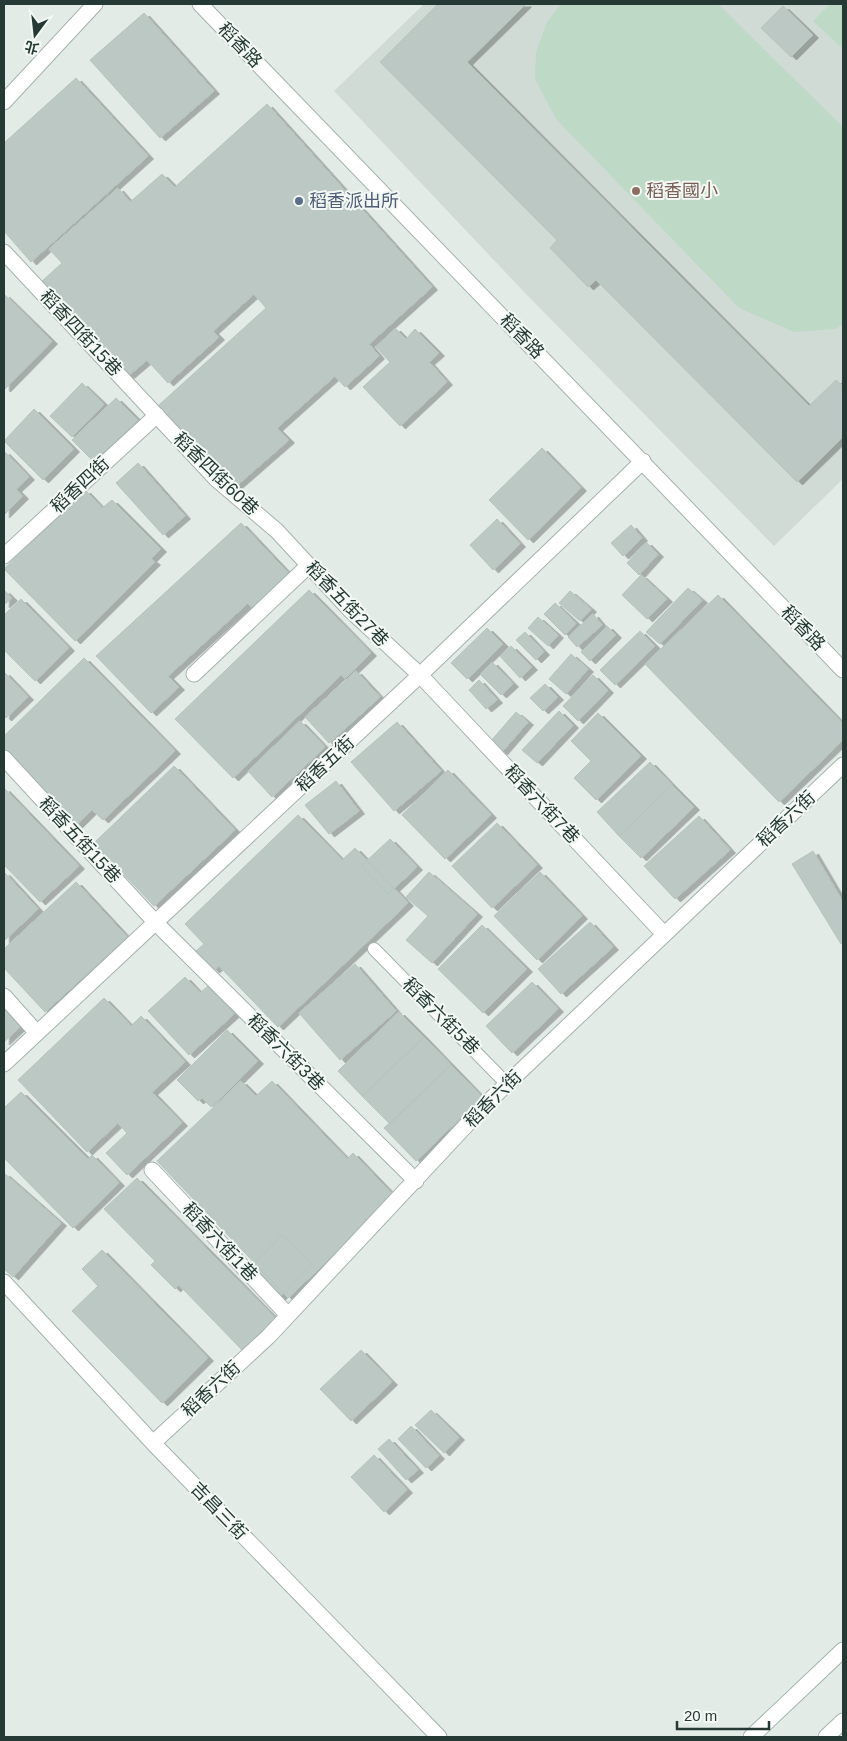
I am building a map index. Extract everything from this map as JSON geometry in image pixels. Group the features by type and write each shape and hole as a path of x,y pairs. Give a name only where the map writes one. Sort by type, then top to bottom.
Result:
{"street":[{"path":"4,102 95,4"},
{"name":"稻香路","path":"200,4 843,670"},
{"name":"稻香四街15巷","path":"4,252 157,415"},
{"name":"稻香四街60巷","path":"157,415 216,479 277,531"},
{"name":"稻香四街","path":"4,556 157,415"},
{"name":"稻香五街","path":"4,1064 420,675 643,461"},
{"name":"稻香五街27巷","path":"277,531 350,610 420,675"},
{"path":"194,674 309,565"},
{"name":"稻香六街7巷","path":"420,675 664,934"},
{"name":"稻香五街15巷","path":"4,758 156,923"},
{"name":"稻香六街","path":"153,1443 269,1336 416,1182 489,1101 843,765"},
{"name":"稻香六街3巷","path":"156,923 416,1182"},
{"path":"4,996 36,1033"},
{"name":"稻香六街1巷","path":"152,1170 288,1314"},
{"name":"吉昌三街","path":"4,1282 153,1443 439,1737"},
{"path":"750,1737 843,1650"},
{"path":"826,1737 843,1721"}],"lane":[{"name":"稻香六街5巷","path":"374,949 507,1084"}],"shaded area":[{"name":"稻香國小","path":"424,4 843,4 843,479 774,546 524,292 334,91"}],"green space":[{"path":"561,4 718,4 843,127 843,324 836,329 794,332 739,308 556,119 535,79 536,52 547,22"},
{"path":"830,4 843,4 843,49 813,21"}],"building":[{"path":"438,4 526,4 467,62 809,406 836,380 843,386 843,437 797,482 596,280 588,287 550,248 557,240 380,62"},
{"path":"783,6 813,35 791,57 761,28"},
{"path":"144,13 214,91 160,138 90,60"},
{"path":"76,78 148,156 31,262 4,231 4,143"},
{"path":"267,104 432,287 369,344 379,356 345,387 335,376 277,428 289,440 234,488 159,405 266,308 254,294 213,331 219,337 168,383 147,360 127,377 41,282 62,263 49,249 118,188 130,202 162,174 175,187"},
{"path":"4,294 52,341 5,389 4,388"},
{"path":"395,328 406,339 415,329 439,353 429,362 447,382 400,426 363,387 390,362 376,347"},
{"path":"82,383 104,404 72,437 50,416"},
{"path":"116,398 138,420 94,462 72,440"},
{"path":"34,409 74,449 43,480 4,441"},
{"path":"542,448 581,488 528,540 489,500"},
{"path":"4,451 29,477 16,489 23,496 4,515"},
{"path":"138,463 185,516 163,535 116,483"},
{"path":"85,490 102,508 112,500 161,549 151,559 155,562 75,641 4,569"},
{"path":"497,519 520,544 493,570 470,545"},
{"path":"241,523 290,575 253,609 248,603 168,676 179,687 151,713 96,656"},
{"path":"631,525 642,538 623,556 611,543"},
{"path":"646,542 658,554 639,575 627,563"},
{"path":"641,575 667,599 647,619 622,595"},
{"path":"688,588 702,600 660,644 646,632"},
{"path":"4,590 12,598 4,605"},
{"path":"309,590 371,653 345,678 341,675 233,778 175,719"},
{"path":"570,591 591,609 580,621 559,603"},
{"path":"718,595 843,724 843,740 779,802 645,664"},
{"path":"21,599 69,648 35,681 4,650 4,615"},
{"path":"555,603 576,623 565,635 544,614"},
{"path":"593,614 602,625 577,647 568,637"},
{"path":"538,617 558,635 548,646 528,628"},
{"path":"607,626 616,635 590,661 581,652"},
{"path":"487,628 503,644 467,679 451,663"},
{"path":"640,631 655,646 615,685 600,670"},
{"path":"525,632 544,652 536,660 516,640"},
{"path":"511,646 532,667 520,678 500,656"},
{"path":"571,654 588,669 566,694 549,679"},
{"path":"84,658 175,751 103,820 92,810 77,825 4,750 4,736"},
{"path":"492,662 513,684 501,695 480,674"},
{"path":"356,671 380,697 329,743 305,717"},
{"path":"4,672 28,697 6,718 4,716"},
{"path":"593,675 608,690 578,721 563,706"},
{"path":"479,680 497,700 486,709 469,690"},
{"path":"545,684 558,697 543,711 530,698"},
{"path":"559,711 573,725 537,763 522,750"},
{"path":"516,712 528,722 502,752 490,742"},
{"path":"598,713 641,756 596,800 574,778 591,761 571,741"},
{"path":"300,721 325,747 272,797 248,771"},
{"path":"397,722 441,771 394,811 351,762"},
{"path":"650,762 672,785 619,836 597,812"},
{"path":"174,766 235,830 154,906 94,843"},
{"path":"448,770 491,815 445,859 402,815"},
{"path":"336,781 359,811 329,834 305,805"},
{"path":"672,785 694,807 641,858 619,836"},
{"path":"4,788 79,866 40,902 4,865"},
{"path":"298,815 342,860 355,848 408,903 278,1027 219,966 214,970 196,951 204,944 185,924"},
{"path":"699,816 730,850 675,899 644,866"},
{"path":"497,823 537,865 492,908 452,866"},
{"path":"390,839 417,867 388,894 361,866"},
{"path":"813,851 843,902 843,943 841,944 792,864"},
{"path":"4,872 38,909 4,941"},
{"path":"429,872 477,914 432,963 406,940 428,916 406,897"},
{"path":"540,872 582,916 537,960 494,916"},
{"path":"76,882 127,937 45,1012 4,968 4,949"},
{"path":"590,922 613,947 561,994 538,969"},
{"path":"482,925 527,969 483,1013 438,969"},
{"path":"355,964 396,1011 340,1060 299,1013"},
{"path":"185,977 200,993 208,986 234,1014 189,1055 148,1011"},
{"path":"532,982 558,1009 512,1053 486,1026"},
{"path":"104,998 131,1026 141,1016 185,1062 152,1092 182,1123 127,1175 106,1153 127,1133 118,1123 87,1152 18,1080"},
{"path":"4,1009 20,1027 4,1042"},
{"path":"399,1012 424,1037 362,1096 338,1071"},
{"path":"227,1030 258,1061 211,1107 202,1098 198,1101 177,1080"},
{"path":"424,1037 451,1065 390,1124 362,1096"},
{"path":"451,1065 482,1097 416,1161 384,1128"},
{"path":"241,1081 256,1096 272,1081 347,1159 353,1153 395,1197 288,1298 157,1161"},
{"path":"21,1092 88,1159 92,1155 119,1183 73,1228 4,1158 4,1108"},
{"path":"4,1173 61,1223 13,1277 4,1269"},
{"path":"137,1178 276,1319 243,1351 179,1285 175,1289 151,1265 155,1261 104,1209"},
{"path":"282,1235 313,1264 280,1297 250,1267"},
{"path":"102,1250 208,1358 162,1403 72,1311 98,1286 82,1269"},
{"path":"361,1350 392,1382 351,1421 320,1389"},
{"path":"431,1410 459,1437 444,1453 415,1425"},
{"path":"411,1426 439,1456 426,1468 398,1439"},
{"path":"389,1439 418,1470 406,1480 378,1449"},
{"path":"374,1455 407,1490 384,1512 351,1477"}],"place":[{"name":"稻香國小","path":"636,191"},
{"name":"稻香派出所","path":"299,201"}]}
